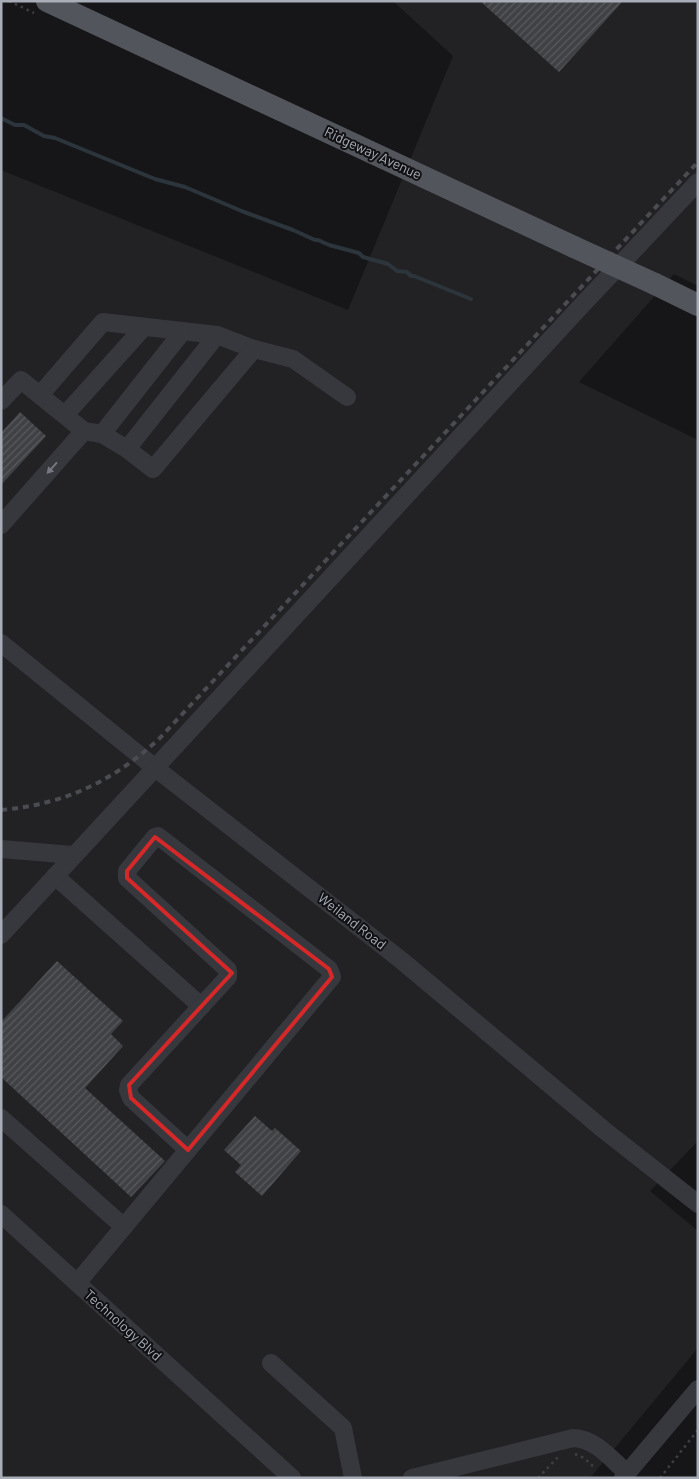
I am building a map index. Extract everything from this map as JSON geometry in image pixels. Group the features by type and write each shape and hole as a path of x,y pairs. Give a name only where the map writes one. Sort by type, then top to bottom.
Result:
{"main road":[{"name":"Ridgeway Avenue","path":"47,1 698,305"}],"street":[{"path":"1,935 154,767 698,182"},
{"path":"40,395 103,322 217,335 254,349 293,359 347,397"},
{"path":"65,416 144,326"},
{"path":"102,434 183,331"},
{"path":"127,449 217,335"},
{"path":"1,401 21,380 84,431 102,434 127,449 153,469 254,349"},
{"path":"1,525 84,431"},
{"name":"Weiland Road","path":"1,643 154,767 401,960 604,1130 698,1204"},
{"path":"77,1283 124,1227 332,977 329,969 160,837 155,837 127,871 127,878 228,970 228,976 129,1085 128,1090 131,1098 188,1150"},
{"path":"1,848 73,855"},
{"path":"55,876 201,1006"},
{"path":"1,1118 124,1227"},
{"name":"Technology Blvd","path":"1,1214 292,1478"},
{"path":"271,1363 343,1428 353,1478"},
{"path":"412,1478 573,1438 586,1440 591,1443 625,1475 698,1389"}],"path":[{"path":"660,1478 698,1430"},
{"path":"538,1478 557,1458 565,1454"},
{"path":"575,1454 584,1458 595,1468"}],"highlighted area":[{"path":"155,837 329,969 332,977 188,1150 131,1098 129,1085 232,973 127,878 127,871"}],"shaded area":[{"path":"393,1 698,1 698,286 674,274 579,382 698,440 698,1141 650,1191 698,1231 698,1348 590,1478 1,1478 1,170 348,310 453,56"}],"building":[{"path":"480,1 623,1 559,72"},
{"path":"20,412 46,436 1,485 1,433"},
{"path":"57,961 123,1021 111,1034 123,1046 85,1088 165,1161 131,1197 1,1077 1,1022"},
{"path":"255,1116 272,1131 275,1128 301,1151 262,1196 235,1172 241,1165 224,1150"}],"waterway":[{"path":"1,118 15,125 24,125 44,136 55,138 155,179 185,187 315,240 388,264 397,271 407,272 411,276 471,299"}],"railway":[{"path":"1,810 46,802 86,789 123,768 158,740 698,162"}]}
